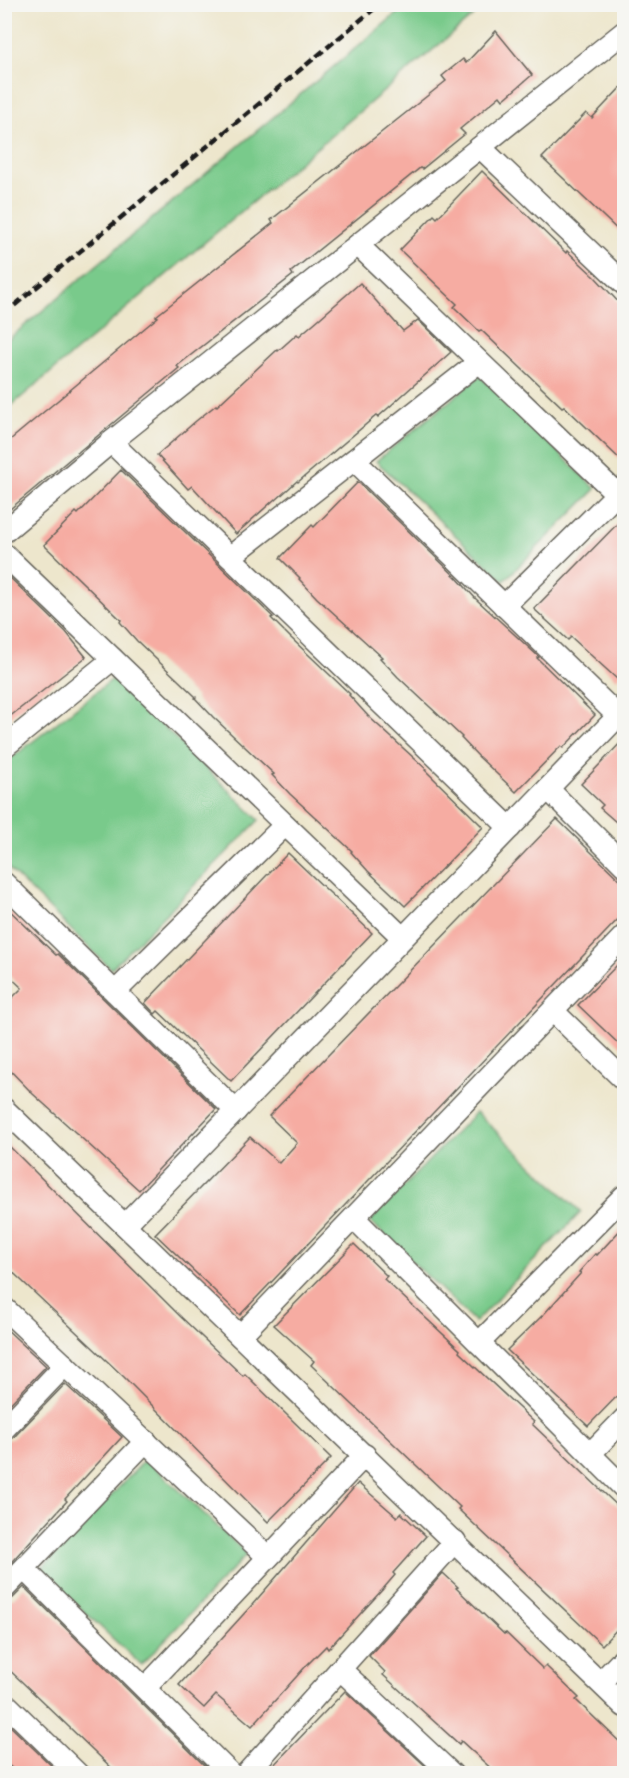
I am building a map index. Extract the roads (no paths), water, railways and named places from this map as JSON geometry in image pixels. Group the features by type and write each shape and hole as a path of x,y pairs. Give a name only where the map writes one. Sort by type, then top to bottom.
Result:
{"street":[{"path":"4,532 111,442 624,32"},
{"path":"480,147 624,284"},
{"path":"358,245 479,362 621,490 504,606"},
{"path":"230,557 479,362"},
{"path":"111,442 510,828"},
{"path":"125,1225 621,713 504,606 354,460"},
{"path":"4,554 403,938"},
{"path":"4,747 113,659"},
{"path":"548,789 624,865"},
{"path":"115,992 285,825"},
{"path":"4,883 236,1111"},
{"path":"240,1336 624,936"},
{"path":"553,1011 624,1080"},
{"path":"7,1118 125,1225 624,1706"},
{"path":"478,1343 624,1196"},
{"path":"354,1218 624,1488"},
{"path":"4,1308 268,1557"},
{"path":"4,1429 65,1365"},
{"path":"590,1454 624,1419"},
{"path":"4,1589 146,1441"},
{"path":"145,1688 365,1455"},
{"path":"246,1773 454,1541"},
{"path":"24,1569 231,1773"},
{"path":"601,1682 624,1658"},
{"path":"340,1669 452,1773"},
{"path":"4,1702 78,1773"}],"railway":[{"path":"4,314 380,4"}]}
